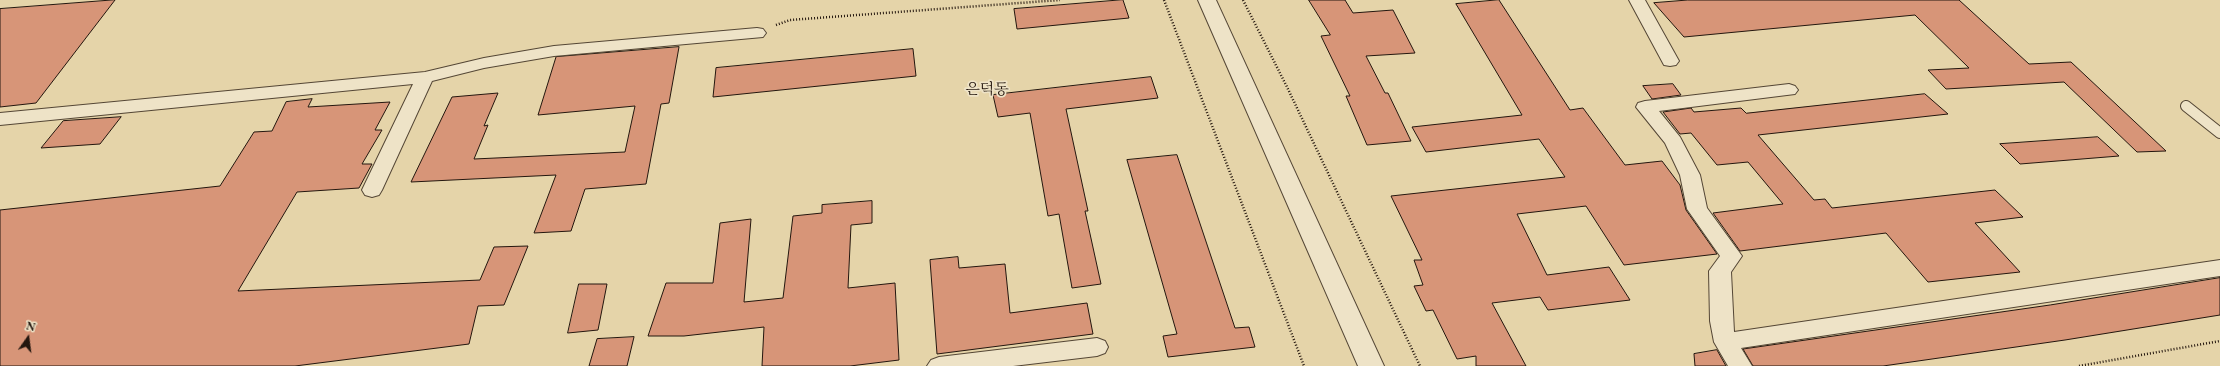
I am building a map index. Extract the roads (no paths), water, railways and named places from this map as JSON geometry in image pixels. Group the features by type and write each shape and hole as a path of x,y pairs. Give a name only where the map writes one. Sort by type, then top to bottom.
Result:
{"street":[{"path":"1207,0 1371,366"},
{"path":"1637,0 1670,61"},
{"path":"0,119 425,77 484,63 554,51 757,33"},
{"path":"372,190 425,77"},
{"path":"1740,366 1725,342 1722,321 1720,271 1731,256 1697,209 1690,175 1673,141 1645,107 1789,90"},
{"path":"1725,342 2220,268"},
{"path":"939,366 1097,347"}],"lane":[{"path":"2186,106 2220,133"}],"district":[{"name":"은덕동","path":"987,90"}]}
